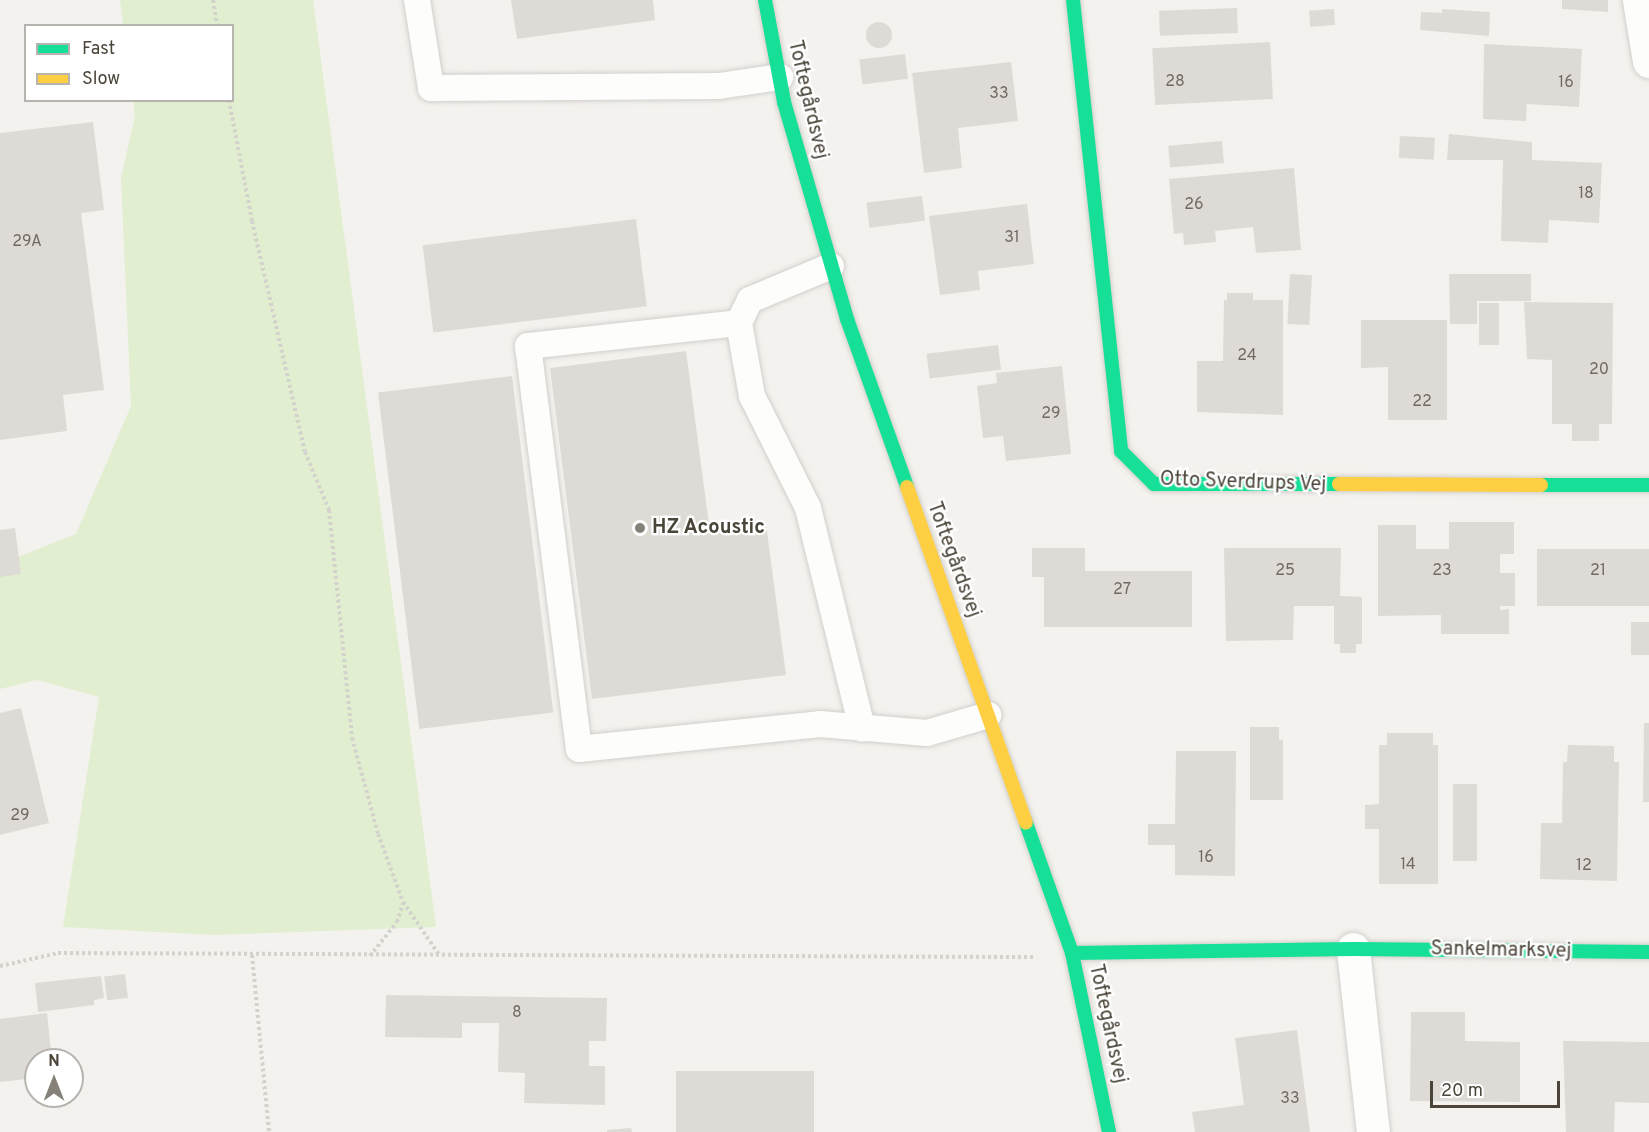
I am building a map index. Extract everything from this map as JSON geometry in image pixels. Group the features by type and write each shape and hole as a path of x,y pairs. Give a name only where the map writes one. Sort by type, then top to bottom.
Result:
{"street":[{"name":"Toftegårdsvej","path":"765,0 780,77 831,266 1072,953 1109,1132"},
{"name":"Otto Sverdrups Vej","path":"1073,0 1121,451 1154,484 1649,485"},
{"path":"1639,0 1649,61"},
{"path":"1353,949 1373,1132"},
{"name":"Sankelmarksvej","path":"1072,953 1353,949 1649,952"}],"lane":[{"path":"417,0 431,88 719,86 780,77"},
{"path":"831,266 750,300 739,323 752,396 808,508 862,728"},
{"path":"739,323 528,346 579,749 820,724 927,733 988,715"}],"path":[{"path":"213,0 217,24"},
{"path":"229,102 252,221 305,452 329,510 352,738 378,834 403,902 440,956"},
{"path":"370,956 397,922 403,902"},
{"path":"0,966 58,953 1016,959 1072,953"},
{"path":"252,955 269,1132"}],"green space":[{"path":"120,0 313,0 436,927 215,935 63,927 99,697 37,680 0,689 0,564 76,534 131,406 121,178 135,116 133,102 234,102 234,24 123,24"}],"building":[{"path":"511,0 653,0 655,20 517,39"},
{"path":"1562,0 1608,0 1608,12 1562,9"},
{"path":"1237,8 1238,33 1160,36 1159,11"},
{"path":"1334,9 1335,25 1310,27 1309,11"},
{"path":"1442,9 1490,12 1489,36 1420,30 1421,12 1442,13"},
{"path":"879,22 888,26 892,35 888,44 879,48 870,44 866,35 870,26"},
{"path":"1270,42 1273,99 1155,105 1152,48"},
{"path":"1484,44 1582,49 1579,107 1527,104 1526,121 1483,119"},
{"path":"905,54 908,79 862,84 859,60"},
{"path":"1011,62 1018,121 958,128 962,168 924,173 912,73"},
{"path":"93,122 104,210 81,213 104,390 63,395 67,431 0,440 0,133"},
{"path":"1449,134 1532,142 1532,160 1602,163 1599,223 1549,220 1548,243 1501,241 1503,160 1447,160"},
{"path":"1400,136 1435,138 1434,160 1399,158"},
{"path":"1222,141 1224,163 1170,168 1168,146"},
{"path":"1294,168 1301,250 1256,253 1253,227 1215,231 1216,242 1184,245 1183,233 1174,234 1169,179"},
{"path":"922,196 925,221 869,228 866,203"},
{"path":"1027,204 1034,264 978,271 980,290 940,295 929,216"},
{"path":"636,219 647,306 433,333 423,245"},
{"path":"1290,274 1312,275 1309,325 1287,324"},
{"path":"1449,274 1531,274 1531,301 1477,301 1477,324 1450,324"},
{"path":"1227,293 1253,293 1253,300 1283,300 1283,415 1197,412 1197,361 1223,361 1224,300 1227,300"},
{"path":"1524,302 1613,303 1612,424 1599,424 1599,441 1572,441 1572,424 1552,424 1552,360 1527,359"},
{"path":"1479,303 1499,303 1499,345 1479,345"},
{"path":"1361,320 1447,320 1447,420 1388,420 1388,367 1361,368"},
{"path":"998,345 1001,370 930,379 927,354"},
{"name":"HZ Acoustic","path":"686,351 710,532 766,524 786,675 592,699 550,368"},
{"path":"1062,366 1071,454 1006,461 1003,436 983,438 977,386 997,383 996,373"},
{"path":"512,376 553,712 419,729 378,392"},
{"path":"1449,522 1514,522 1514,554 1500,554 1500,573 1515,573 1515,606 1500,606 1500,610 1509,609 1509,634 1441,634 1441,615 1378,616 1378,525 1416,525 1416,549 1449,549"},
{"path":"15,528 21,574 0,577 0,530"},
{"path":"1032,548 1085,548 1085,571 1192,571 1192,627 1044,627 1044,577 1032,577"},
{"path":"1224,548 1341,548 1340,596 1362,597 1362,644 1356,644 1356,653 1340,653 1340,644 1334,644 1334,606 1294,606 1293,640 1226,641"},
{"path":"1537,549 1649,549 1649,606 1537,606"},
{"path":"1631,622 1649,622 1649,655 1631,655"},
{"path":"21,708 49,823 0,835 0,713"},
{"path":"1644,723 1649,723 1649,802 1643,802"},
{"path":"1250,727 1279,727 1279,740 1283,740 1283,800 1250,800"},
{"path":"1387,733 1433,733 1433,745 1438,745 1438,884 1379,884 1379,829 1365,829 1365,805 1379,804 1379,745 1387,745"},
{"path":"1568,745 1614,746 1614,762 1619,762 1617,881 1540,879 1541,823 1562,823 1563,762 1567,762"},
{"path":"1176,751 1236,751 1235,876 1175,875 1175,845 1148,845 1148,824 1175,824"},
{"path":"1453,784 1477,784 1477,861 1453,861"},
{"path":"125,974 128,998 107,1000 104,977"},
{"path":"101,976 104,998 94,1000 94,1005 38,1012 35,983"},
{"path":"386,995 607,998 606,1041 589,1041 589,1066 605,1066 605,1105 524,1103 525,1073 498,1072 499,1023 462,1023 462,1038 385,1037"},
{"path":"1411,1012 1465,1012 1465,1041 1520,1042 1520,1102 1410,1101"},
{"path":"47,1013 51,1048 24,1048 24,1079 0,1082 0,1019"},
{"path":"1297,1030 1310,1132 1195,1132 1192,1112 1244,1105 1235,1038"},
{"path":"1563,1041 1649,1042 1649,1103 1615,1102 1614,1132 1566,1132"},
{"path":"676,1071 814,1071 814,1132 676,1132"},
{"path":"631,1128 632,1132 607,1132 607,1130"}],"traffic: fast":[{"path":"765,0 784,102 847,319 907,487"},
{"path":"1073,0 1121,451 1154,484 1339,484"},
{"path":"1541,485 1649,485"},
{"path":"1026,823 1072,953 1109,1132"},
{"path":"1072,953 1353,949 1649,952"}],"traffic: slow":[{"path":"1339,484 1541,485"},
{"path":"907,487 1026,823"}],"place":[{"name":"HZ Acoustic","path":"640,528"}]}
